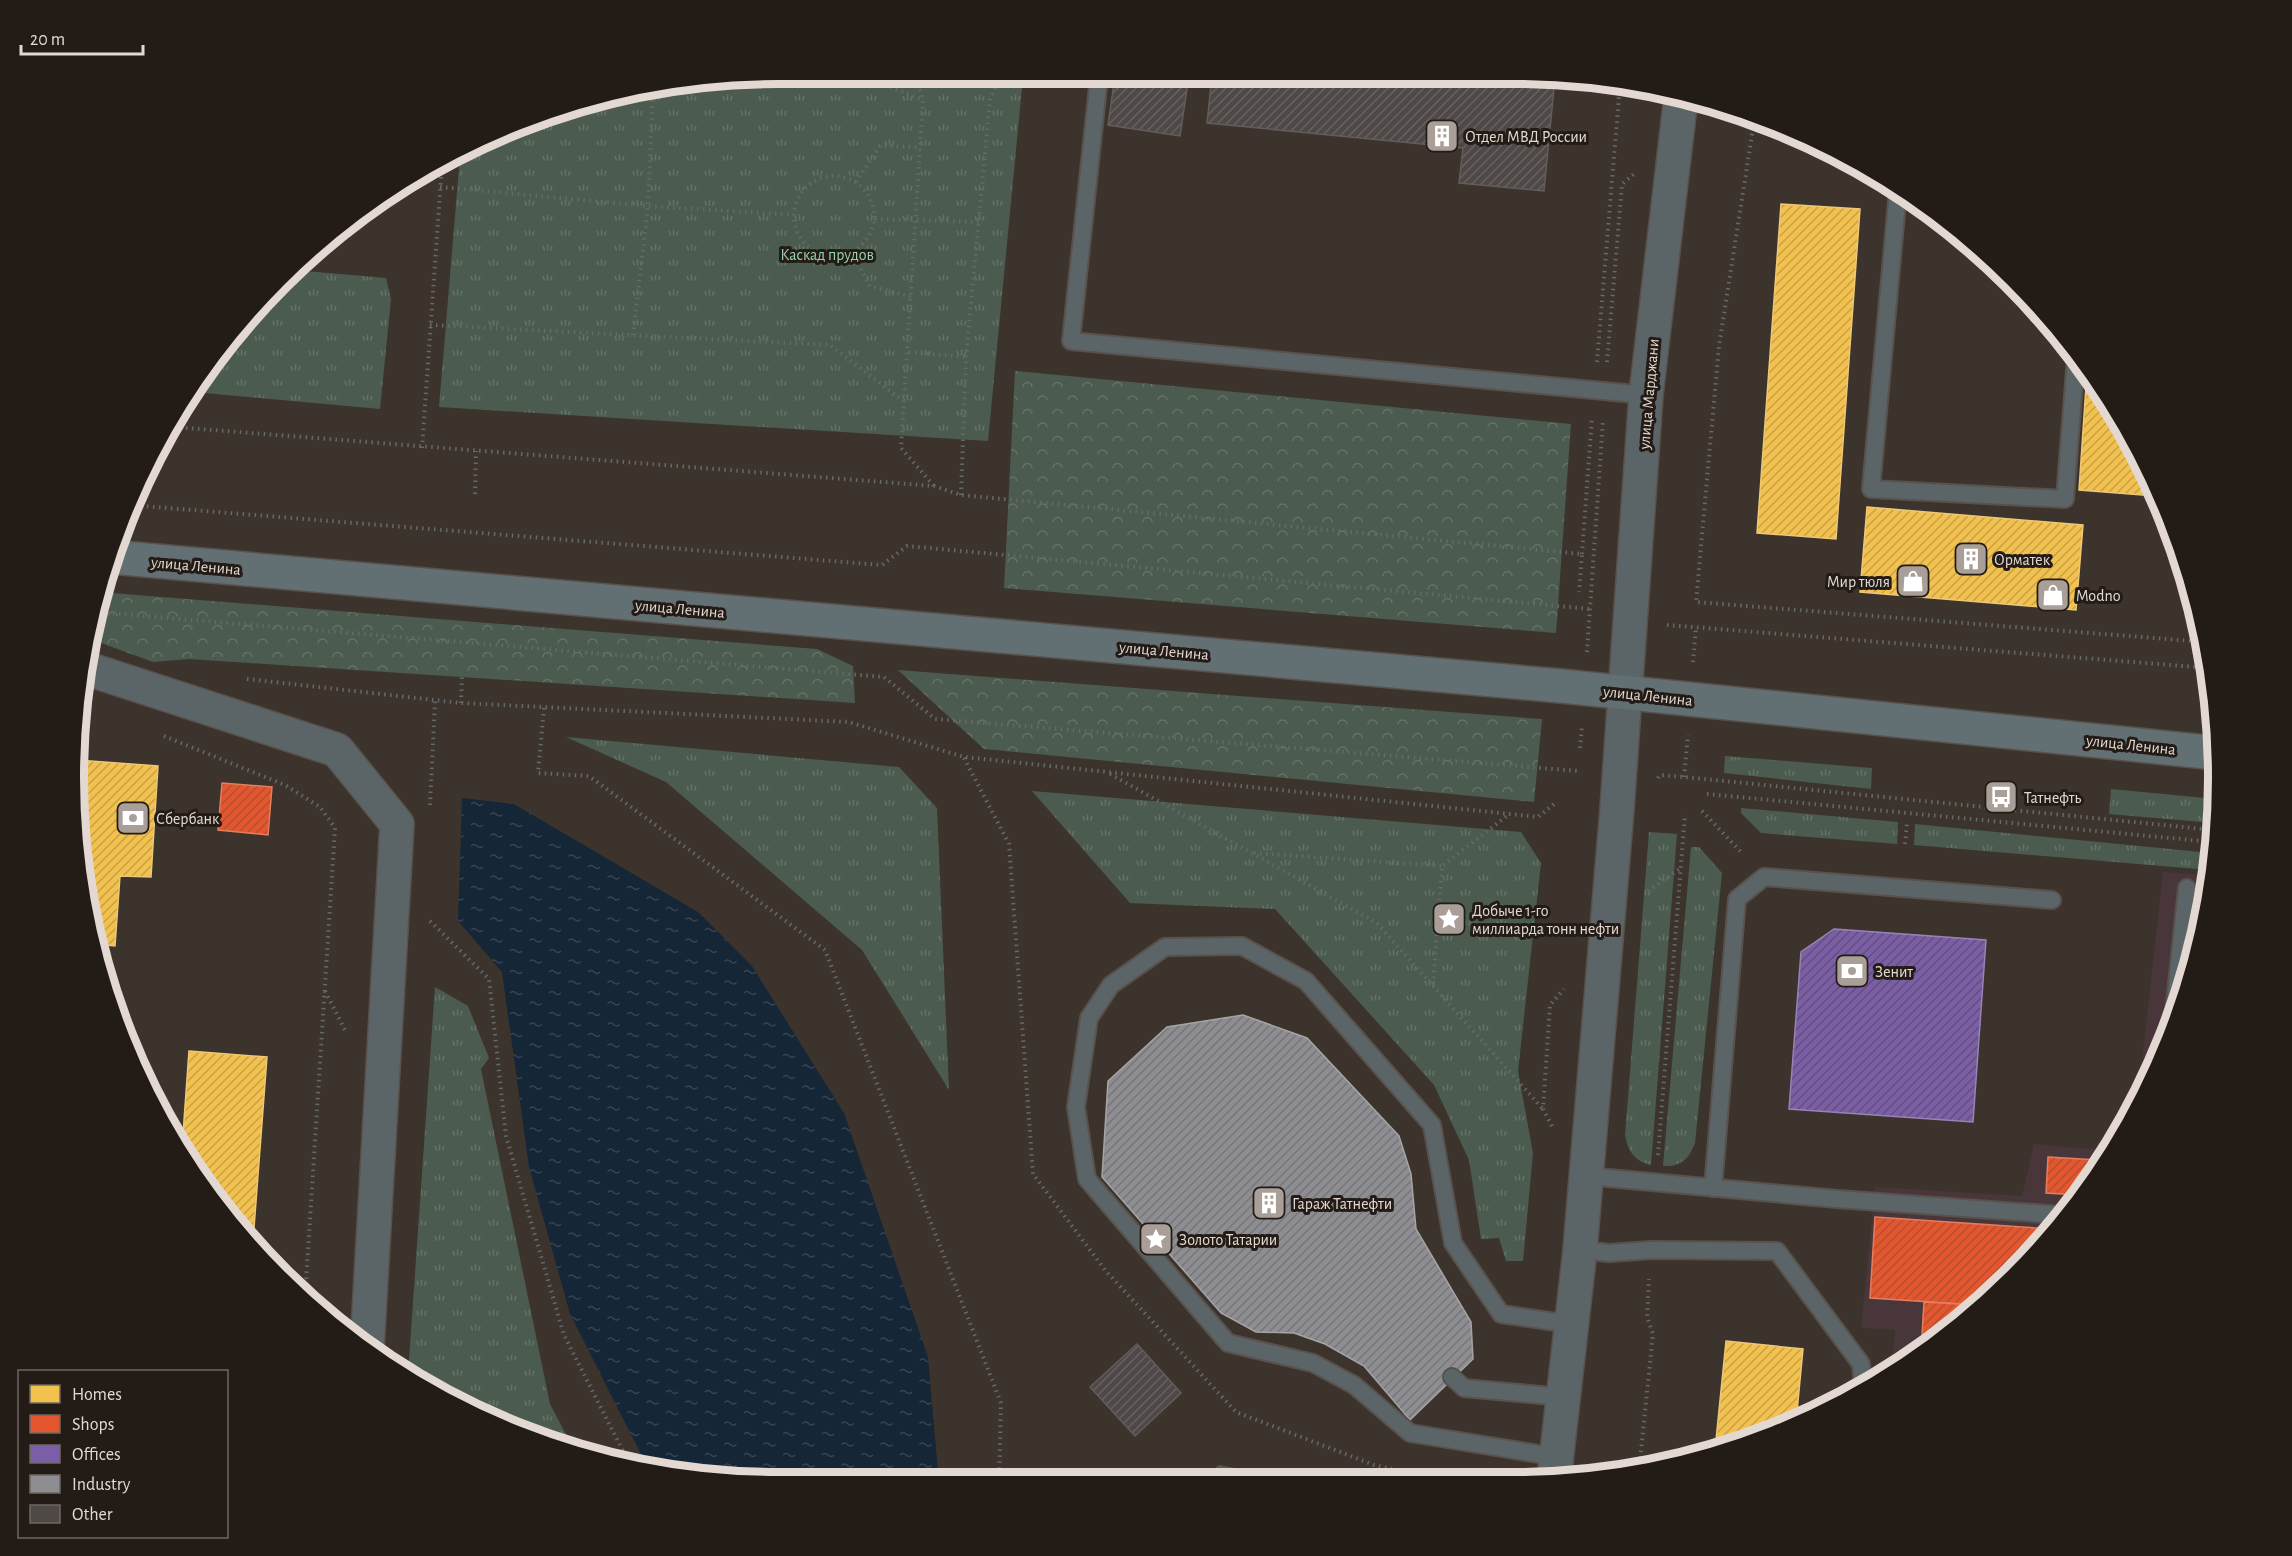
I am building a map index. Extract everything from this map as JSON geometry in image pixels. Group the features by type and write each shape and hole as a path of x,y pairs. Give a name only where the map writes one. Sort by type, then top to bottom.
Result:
{"main road":[{"name":"улица Ленина","path":"120,558 1625,693 2207,752"}],"street":[{"name":"улица Марджани","path":"1556,1468 1570,1324 1580,1250 1625,693 1646,395 1680,105"},
{"path":"93,670 337,750 398,824 368,1337"}],"lane":[{"path":"1098,84 1071,341 1646,395"},
{"path":"1897,199 1871,489 2065,499 2075,370"},
{"path":"1713,1188 1737,899 1764,877 2052,900"},
{"path":"2177,980 2187,888"},
{"path":"1556,1468 1410,1433 1354,1384 1313,1363 1228,1343 1087,1179 1076,1107 1089,1018 1111,985 1165,947 1242,946 1306,981 1432,1125 1453,1243 1501,1314 1570,1324"},
{"path":"1586,1176 2053,1214"},
{"path":"1580,1250 1609,1253 1651,1250 1777,1251 1861,1364 1862,1378"},
{"path":"1452,1377 1464,1388 1563,1397"}],"path":[{"path":"883,84 923,100"},
{"path":"919,84 923,100 918,222 901,448 934,486"},
{"path":"961,495 966,357 990,100 997,84"},
{"path":"1579,592 1619,92"},
{"path":"633,335 648,206 653,95"},
{"path":"1753,127 1719,346 1696,602 2195,641"},
{"path":"856,182 880,146 921,147"},
{"path":"422,448 441,172"},
{"path":"828,175 856,182 870,198 875,219 868,239 852,253 825,256 802,241 793,215 803,189 828,175"},
{"path":"440,187 648,206 793,215"},
{"path":"875,219 979,222"},
{"path":"852,253 870,286 912,297"},
{"path":"430,325 830,345 903,400"},
{"path":"909,352 966,357"},
{"path":"179,427 934,486 961,495 1582,554"},
{"path":"475,494 476,451"},
{"path":"140,506 882,565 907,546 1590,609"},
{"path":"104,613 884,677 934,718 1579,771"},
{"path":"1696,627 2199,667"},
{"path":"461,703 462,674"},
{"path":"238,678 461,703 849,722 964,758 1538,818 1554,804"},
{"path":"430,808 435,701"},
{"path":"544,708 538,773 589,776 825,950 1001,1403 999,1472"},
{"path":"156,733 285,784 320,807 334,828 306,1287"},
{"path":"1107,773 1377,923 1542,1109"},
{"path":"1660,775 2206,829"},
{"path":"1707,794 2205,841"},
{"path":"1702,811 1741,852"},
{"path":"1251,853 1442,866 1509,814"},
{"path":"1656,1182 1685,814"},
{"path":"1905,844 1907,823"},
{"path":"1433,985 1442,866"},
{"path":"1646,892 1681,867"},
{"path":"425,916 489,979 506,1136 564,1335 625,1455"},
{"path":"1640,1460 1653,1334 1647,1317 1651,1250"}],"shaded area":[{"path":"2163,872 2201,874 2184,958 2171,1001 2141,1075"},
{"path":"2034,1144 2100,1150 2065,1200 2005,1269 1972,1300 1893,1359 1895,1330 1861,1328 1875,1187 2022,1196"}],"green space":[{"name":"Каскад прудов","path":"778,84 1022,84 988,441 439,407 459,162 512,137 555,121 643,97 687,90 733,85"},
{"path":"304,271 386,278 391,299 380,409 201,393 256,320"},
{"path":"1015,371 1571,424 1556,633 1004,588"},
{"path":"110,593 817,649 853,666 855,703 189,659 153,662 97,642"},
{"path":"898,670 1542,719 1534,802 984,749"},
{"path":"566,737 899,767 937,808 949,1090 862,950 666,782"},
{"path":"1725,756 1872,768 1871,789 1724,773"},
{"path":"2111,789 2208,798 2207,822 2109,814"},
{"path":"1032,791 1521,832 1541,863 1518,1071 1533,1153 1523,1261 1506,1261 1499,1238 1481,1239 1469,1160 1434,1085 1275,909 1130,903"},
{"path":"1741,808 1898,822 1897,844 1761,833 1741,813"},
{"path":"1915,824 2204,852 2202,869 1914,845"},
{"path":"1649,832 1677,834 1651,1165 1636,1158 1628,1146 1625,1135"},
{"path":"1691,847 1699,847 1722,873 1695,1143 1684,1161 1675,1165 1663,1166"},
{"path":"435,987 468,1006 489,1058 481,1069 550,1404 568,1439 512,1419 471,1400 409,1365"},
{"path":"1219,1465 1256,1472 1209,1472"}],"water":[{"path":"462,798 514,804 698,912 752,966 844,1113 928,1357 938,1472 733,1471 643,1459 570,1314 529,1167 502,972 458,921"}],"building: Homes":[{"path":"1781,204 1860,209 1836,539 1757,533"},
{"path":"2086,385 2115,431 2147,495 2079,490"},
{"name":"Орматек","path":"1867,507 2083,525 2076,610 1860,592"},
{"path":"84,761 158,766 151,877 120,876 115,946 105,945 97,913 85,823"},
{"path":"189,1051 267,1057 254,1233 201,1164 183,1135"},
{"path":"1726,1341 1803,1349 1797,1411 1716,1441"}],"building: Shops":[{"path":"222,783 272,787 268,835 218,830"},
{"path":"2048,1157 2094,1160 2069,1194 2046,1193"},
{"path":"1875,1217 2042,1228 2005,1269 1967,1304 1870,1298"},
{"path":"1924,1302 1967,1304 1936,1329 1922,1339"}],"building: Offices":[{"path":"1834,929 1986,940 1973,1122 1789,1109 1801,952"}],"building: Industry":[{"name":"Гараж Татнефти","path":"1243,1015 1307,1038 1399,1136 1411,1174 1416,1229 1471,1322 1473,1359 1410,1420 1364,1366 1325,1344 1294,1333 1256,1332 1221,1313 1102,1177 1108,1081 1167,1027"}],"building: Other":[{"path":"1114,84 1188,84 1180,136 1108,125"},
{"name":"Отдел МВД России","path":"1211,84 1554,85 1544,191 1459,183 1463,148 1207,123"},
{"path":"1137,1344 1181,1393 1135,1436 1090,1387"}],"place":[{"name":"Отдел МВД России","path":"1442,136"},
{"name":"Орматек","path":"1971,559"},
{"name":"Мир тюля","path":"1913,581"},
{"name":"Modno","path":"2053,595"},
{"name":"Татнефть","path":"2001,797"},
{"name":"Сбербанк","path":"133,818"},
{"name":"Добыче 1-го миллиарда тонн нефти","path":"1449,919"},
{"name":"Зенит","path":"1852,971"},
{"name":"Гараж Татнефти","path":"1269,1203"},
{"name":"Золото Татарии","path":"1156,1239"}]}
